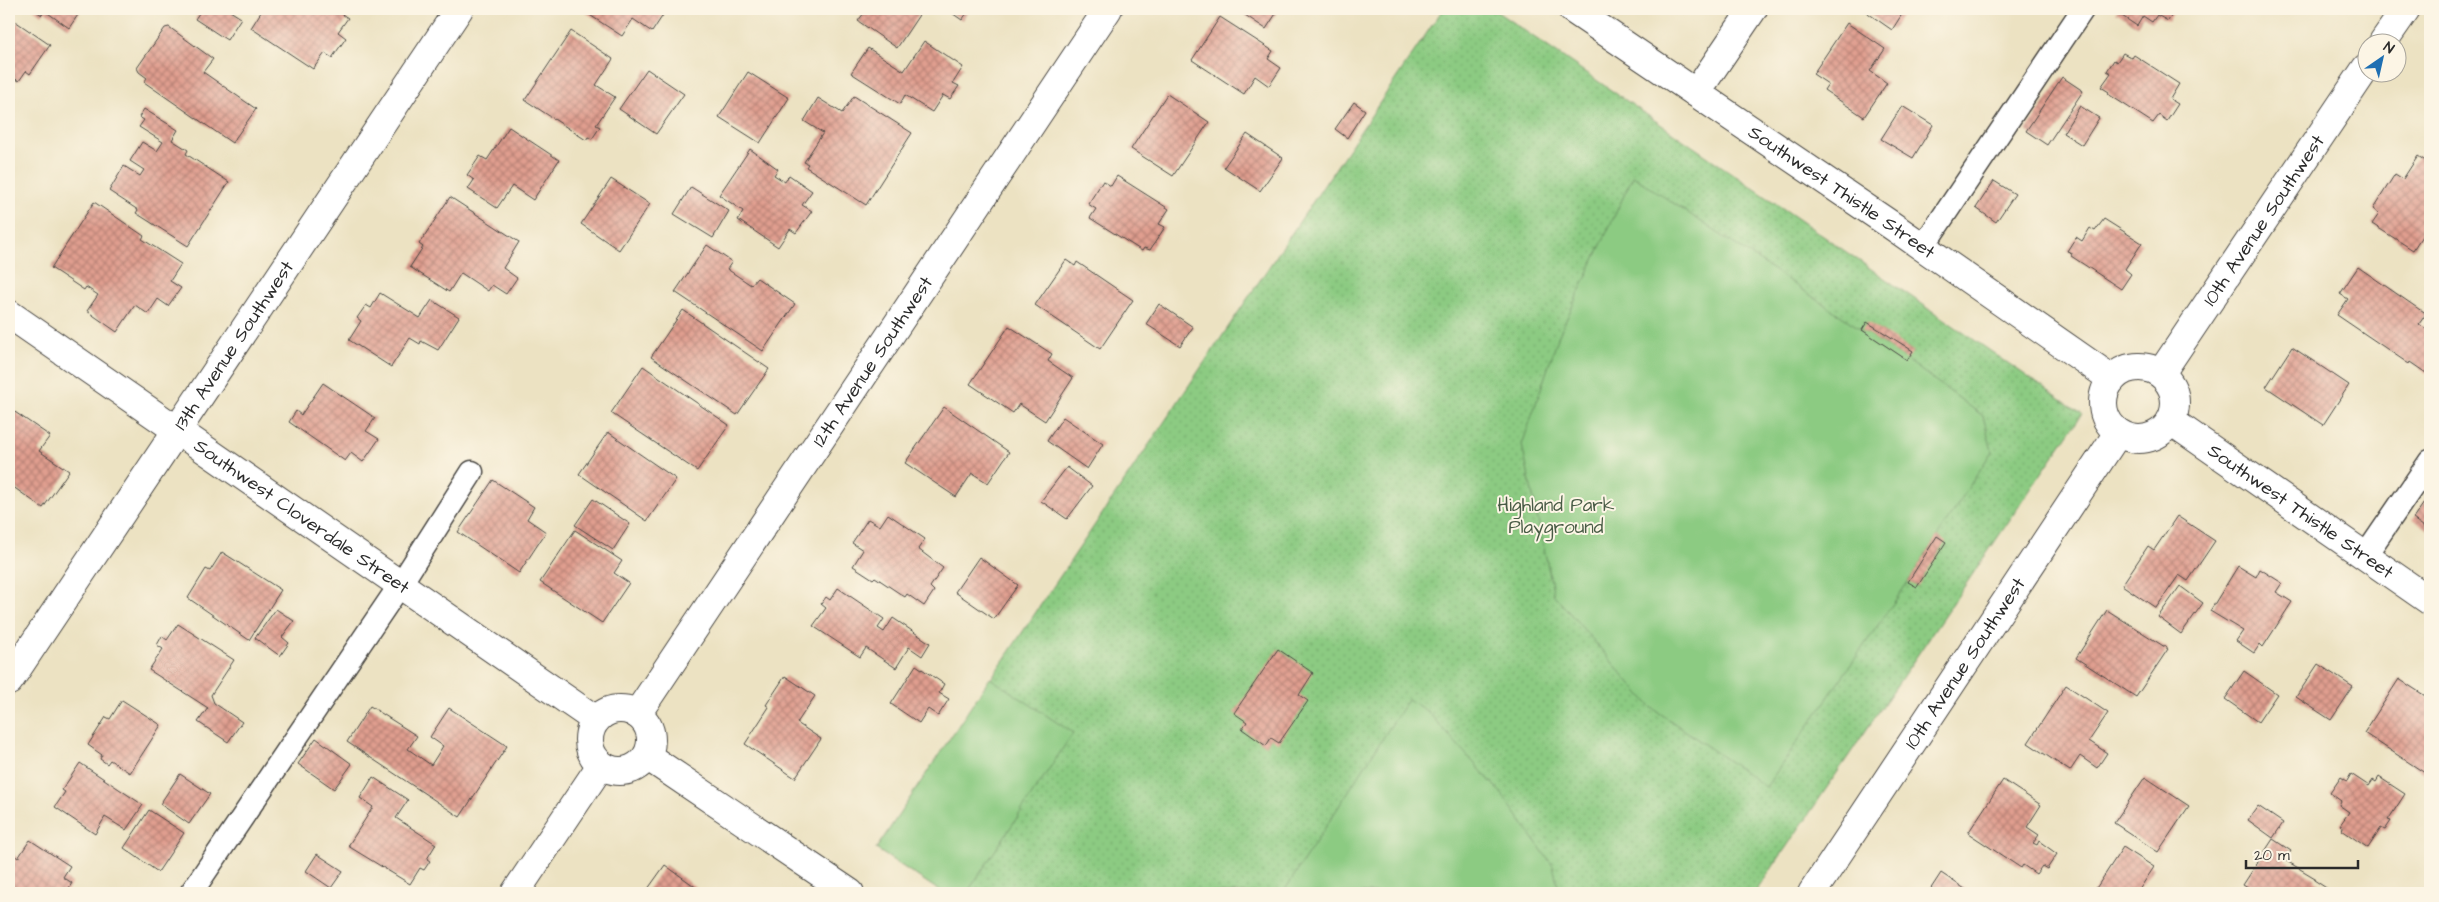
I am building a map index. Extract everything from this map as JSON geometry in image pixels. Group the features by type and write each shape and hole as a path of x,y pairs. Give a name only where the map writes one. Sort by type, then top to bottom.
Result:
{"street":[{"name":"13th Avenue Southwest","path":"9,681 176,428 459,9"},
{"name":"12th Avenue Southwest","path":"636,714 1108,9"},
{"name":"Southwest Thistle Street","path":"1572,9 2112,378"},
{"path":"1696,93 1753,9"},
{"path":"2390,32 2406,9"},
{"name":"10th Avenue Southwest","path":"2161,373 2357,82"},
{"name":"Southwest Cloverdale Street","path":"9,314 596,720"},
{"path":"2147,367 2161,373 2170,382 2175,398 2176,406 2171,421 2164,429 2147,438 2136,439 2118,433 2107,420 2102,402 2107,386 2112,378 2128,368 2147,367"},
{"name":"Southwest Thistle Street","path":"2171,421 2430,601"},
{"name":"10th Avenue Southwest","path":"1812,893 2118,433"},
{"path":"622,708 636,714 647,724 651,732 651,742 647,756 636,768 627,771 616,771 601,765 591,753 588,742 589,732 596,720 602,714 622,708"},
{"path":"647,756 850,893"},
{"path":"515,893 601,765"}],"lane":[{"path":"1922,248 2083,9"},
{"path":"2365,556 2430,461"},
{"path":"191,893 400,585 472,472"}],"green space":[{"name":"Highland Park Playground","path":"1443,9 1493,9 2082,414 1755,893 943,893 876,849"},
{"path":"1633,176 1907,360 1983,416 1992,451 1908,582 1766,787 1651,707 1554,595 1522,445 1559,335"},
{"path":"990,678 1073,733 967,893 943,893 876,849"},
{"path":"1408,699 1428,712 1501,793 1553,866 1560,893 1283,893"}],"building":[{"path":"33,9 82,9 69,28 45,11 42,15"},
{"path":"202,9 227,9 241,18 227,40 195,19"},
{"path":"263,9 334,9 348,18 338,32 346,38 332,58 325,53 313,69 251,28"},
{"path":"587,9 667,9 652,32 633,19 622,36 585,12"},
{"path":"867,9 916,9 921,12 897,48 858,21"},
{"path":"946,9 970,9 962,20"},
{"path":"1236,9 1279,9 1266,29"},
{"path":"1862,9 1901,9 1904,11 1892,30"},
{"path":"2118,9 2176,9 2168,21 2157,15 2152,22 2143,16 2137,26 2116,12"},
{"path":"9,17 50,45 30,74 26,71 19,81 9,75"},
{"path":"1220,17 1273,51 1268,59 1281,68 1269,86 1255,76 1244,94 1192,60"},
{"path":"1847,23 1885,49 1870,71 1887,83 1864,117 1824,90 1828,84 1813,74"},
{"path":"169,27 213,59 203,72 256,109 232,143 144,82 147,78 137,68 165,28"},
{"path":"571,31 613,59 596,85 615,97 596,125 600,127 592,139 588,137 586,140 525,100"},
{"path":"924,41 963,67 953,83 959,86 950,99 943,95 932,112 905,95 900,104 851,73 868,48 904,71"},
{"path":"2123,53 2132,58 2134,55 2179,84 2170,99 2178,104 2167,121 2159,115 2153,123 2108,94 2109,92 2101,87 2111,73 2107,71 2114,60 2117,62"},
{"path":"647,69 684,94 656,134 619,109"},
{"path":"748,72 789,98 760,143 719,117"},
{"path":"2062,77 2083,91 2047,145 2026,131"},
{"path":"1167,94 1209,122 1173,176 1131,149"},
{"path":"854,96 912,133 866,205 806,167 808,164 804,162 823,133 804,121 818,98 842,113"},
{"path":"1354,102 1365,110 1347,138 1335,129"},
{"path":"1902,106 1933,125 1913,158 1881,139"},
{"path":"2080,106 2099,118 2082,145 2063,133"},
{"path":"144,109 178,130 172,140 188,150 186,154 229,182 188,246 136,213 138,210 109,191 124,166 140,176 144,170 130,161 142,142 157,151 163,142 139,127 144,120 139,117"},
{"path":"509,127 559,160 533,200 512,186 497,208 468,189 474,180 467,175 480,156 487,160"},
{"path":"1247,134 1283,158 1260,191 1224,167"},
{"path":"750,149 778,169 774,175 785,182 789,175 812,191 802,205 812,211 796,233 790,229 778,247 738,220 743,211 719,195"},
{"path":"2418,156 2430,164 2430,191 2428,194 2430,196 2430,226 2413,250 2372,224 2379,214 2373,209 2395,174 2403,179"},
{"path":"1117,176 1169,209 1159,224 1165,227 1150,250 1144,248 1142,251 1090,218 1096,209 1088,204 1103,181 1111,186"},
{"path":"611,179 650,204 619,250 581,224"},
{"path":"1994,181 2015,194 1996,222 1976,208"},
{"path":"691,187 729,211 713,238 674,214"},
{"path":"450,197 519,242 503,268 517,278 506,294 492,285 488,291 461,273 449,292 410,267 423,247 419,244"},
{"path":"94,202 144,236 142,239 181,264 170,281 181,288 168,306 158,299 148,314 135,305 117,332 87,311 98,295 86,287 84,290 51,268"},
{"path":"2104,219 2142,243 2125,269 2131,274 2121,289 2071,256 2072,253 2067,251 2076,237 2082,241 2090,228 2095,231"},
{"path":"707,245 732,262 727,269 751,285 757,278 795,304 763,351 675,292"},
{"path":"1066,260 1075,266 1077,262 1133,300 1100,349 1035,305"},
{"path":"2358,267 2426,314 2419,324 2430,332 2427,336 2430,338 2430,366 2426,373 2410,362 2409,364 2337,315 2348,299 2340,294"},
{"path":"380,293 420,318 432,300 459,317 438,350 421,341 420,344 410,338 391,367 349,340 361,321 357,318 366,305 371,308"},
{"path":"1159,304 1193,327 1180,346 1146,324"},
{"path":"683,310 769,369 737,415 651,357"},
{"path":"1867,322 1913,351 1907,360 1862,330"},
{"path":"1009,326 1052,354 1048,361 1073,378 1045,421 1019,404 1013,413 970,384"},
{"path":"2292,347 2349,385 2323,425 2266,387"},
{"path":"643,366 729,425 697,471 611,413"},
{"path":"323,383 375,418 366,431 379,439 363,462 351,453 345,461 289,422 296,411 301,415"},
{"path":"944,407 1009,452 988,483 972,473 956,497 905,463"},
{"path":"9,408 50,436 39,451 69,471 43,508 9,484"},
{"path":"1063,417 1103,444 1087,469 1047,441"},
{"path":"608,432 676,479 647,521 579,474"},
{"path":"1067,467 1092,486 1067,519 1041,501"},
{"path":"493,480 534,507 527,519 546,532 519,573 458,532"},
{"path":"2430,494 2430,531 2413,519"},
{"path":"593,499 630,524 613,550 575,525"},
{"path":"888,514 925,539 918,549 943,568 930,587 934,591 924,606 907,594 905,597 875,577 873,579 853,566 863,550 852,543 868,519 880,526"},
{"path":"2177,516 2215,541 2188,581 2179,575 2156,608 2122,585 2148,546 2154,550"},
{"path":"575,530 622,561 614,573 629,583 602,623 540,582"},
{"path":"1937,536 1946,542 1917,587 1908,582"},
{"path":"222,552 281,590 249,640 188,598 206,569 210,571"},
{"path":"979,557 1018,585 994,619 955,592"},
{"path":"2238,566 2256,577 2260,569 2282,583 2276,592 2292,602 2263,647 2260,644 2254,653 2236,641 2243,631 2210,611"},
{"path":"2180,586 2203,603 2181,634 2158,617"},
{"path":"838,588 884,619 878,628 884,632 893,618 930,643 922,656 909,647 896,668 866,648 860,657 813,626 826,608 821,604 826,597 830,600"},
{"path":"276,609 294,621 282,637 289,643 280,656 255,638"},
{"path":"2107,610 2168,649 2136,697 2076,658"},
{"path":"178,624 234,660 211,695 214,703 242,722 228,742 198,722 208,708 149,670 163,649 157,645 162,636 167,640"},
{"path":"1278,649 1313,673 1299,695 1308,701 1279,743 1271,738 1266,746 1242,729 1247,722 1234,713"},
{"path":"2318,664 2353,687 2331,720 2296,697"},
{"path":"916,665 944,684 939,693 949,699 938,716 928,709 919,723 891,704"},
{"path":"2244,671 2277,694 2258,722 2225,699"},
{"path":"785,676 815,696 797,723 821,739 795,778 745,744 769,707 766,705"},
{"path":"2399,679 2430,699 2430,772 2428,775 2364,733"},
{"path":"2066,685 2108,713 2089,741 2107,753 2097,768 2080,756 2070,771 2028,743"},
{"path":"122,700 161,725 130,773 110,760 107,764 100,759 102,755 88,745 106,717 110,719"},
{"path":"370,706 417,736 408,749 431,765 443,746 430,737 449,708 507,746 460,817 347,742"},
{"path":"316,738 352,764 334,789 298,764"},
{"path":"80,763 143,805 126,830 105,817 95,834 55,807 65,792 62,790"},
{"path":"180,774 210,794 189,824 160,804"},
{"path":"2351,774 2369,786 2373,780 2376,782 2379,777 2405,794 2388,820 2391,821 2385,830 2381,828 2368,848 2342,830 2343,827 2340,825 2349,812 2339,805 2341,801 2330,793 2341,777 2347,781"},
{"path":"373,777 408,800 396,818 436,844 427,859 430,861 424,870 420,868 410,884 348,846 373,807 360,798"},
{"path":"2145,777 2189,806 2158,852 2114,823"},
{"path":"2003,780 2041,805 2027,827 2039,835 2033,843 2037,845 2039,841 2057,854 2047,869 2042,866 2036,874 2023,865 2021,868 1968,833"},
{"path":"2258,806 2283,823 2273,838 2248,820"},
{"path":"149,810 184,833 158,872 124,848"},
{"path":"2273,839 2291,851 2285,860 2315,878 2314,880 2334,893 2256,893 2243,885"},
{"path":"30,840 70,866 63,877 72,883 66,893 58,893 54,890 52,893 9,893 9,874 12,869 9,864 14,855 18,858"},
{"path":"2123,847 2154,867 2137,893 2093,893"},
{"path":"317,854 343,871 331,888 306,871"},
{"path":"665,865 704,893 645,893"},
{"path":"1941,873 1971,893 1928,893"}]}
